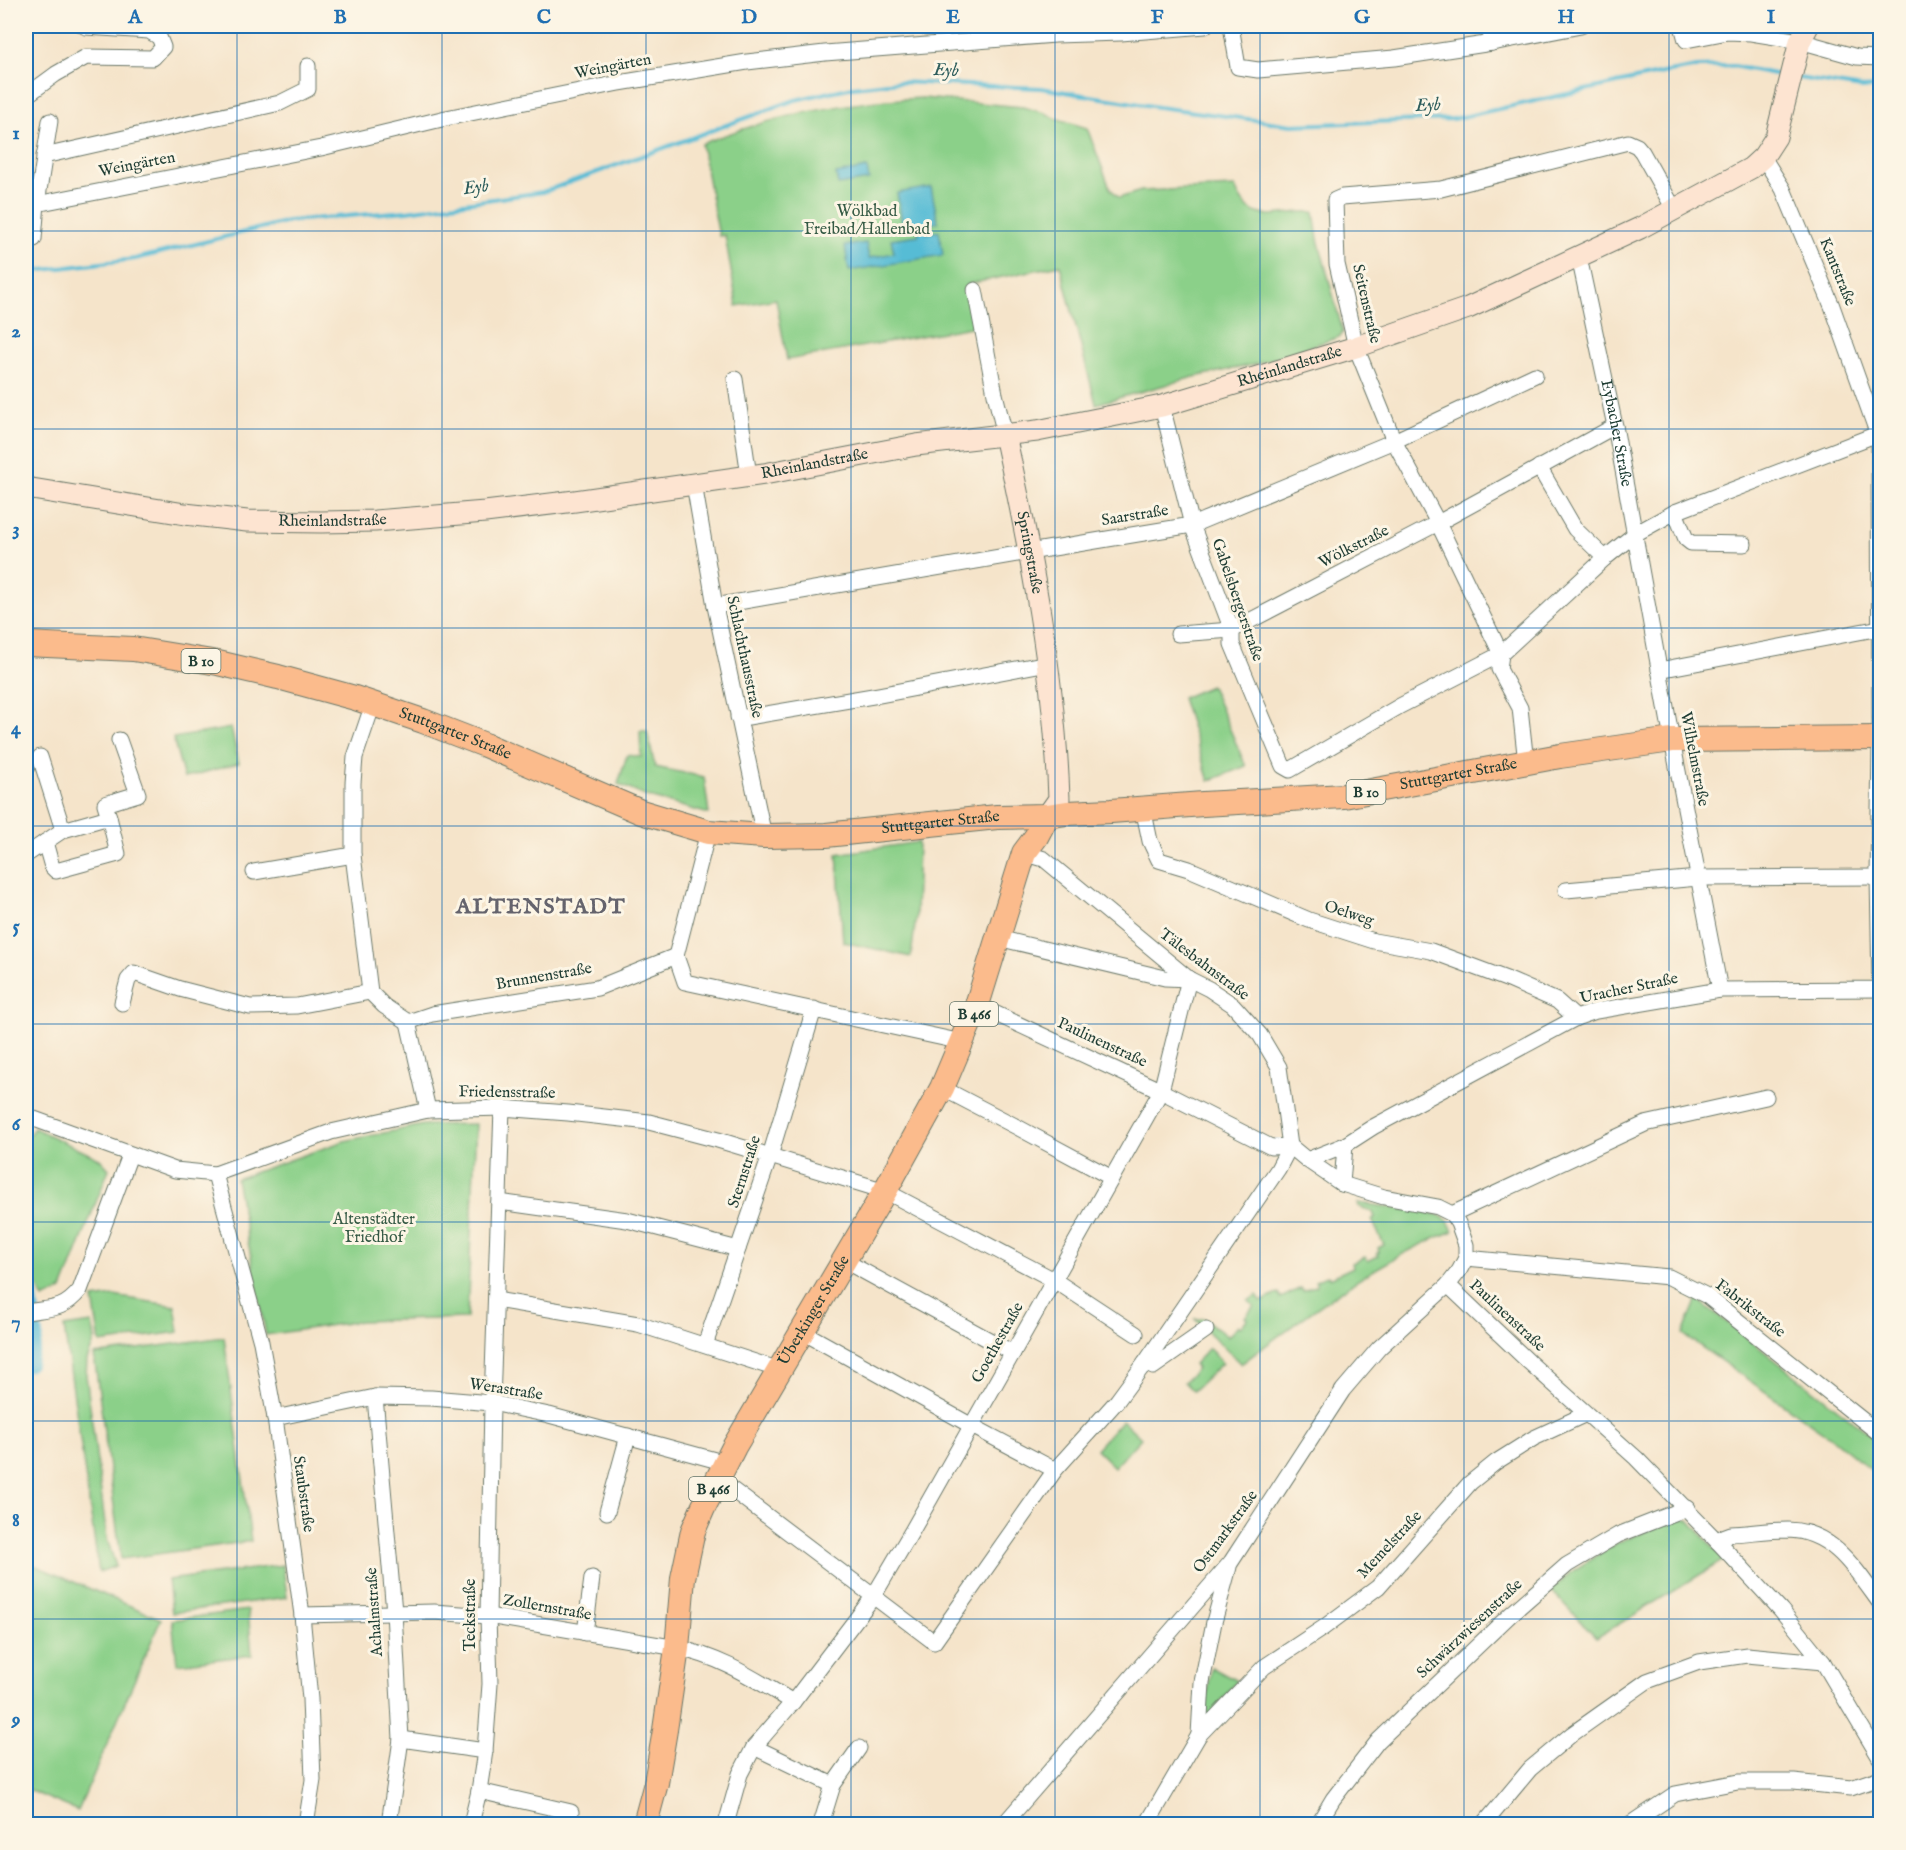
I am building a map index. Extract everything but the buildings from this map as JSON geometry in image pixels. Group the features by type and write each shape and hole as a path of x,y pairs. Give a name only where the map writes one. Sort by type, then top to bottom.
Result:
{"main road":[{"path":"1579,257 1640,228 1751,168 1763,158 1776,137 1801,42"},
{"name":"Rheinlandstraße","path":"26,488 185,514 248,521 375,521 589,500 749,476 916,445 1037,432 1162,406 1356,347 1468,308 1579,257"},
{"name":"Springstraße","path":"1005,435 1029,552 1048,663 1059,799 1047,816"},
{"name":"Stuttgarter Straße","path":"26,644 133,649 218,663 278,677 373,704 485,745 641,812 708,832 764,836 826,835 997,816 1047,816 1344,796 1526,763 1672,740 1881,738"},
{"name":"Überkinger Straße","path":"645,1824 656,1783 665,1730 677,1648 683,1578 693,1531 734,1447 885,1191 942,1089 978,1005 1024,853 1047,816"}],"street":[{"path":"26,96 56,74 86,57 153,58 163,47 159,37 149,31 84,26"},
{"name":"Weingärten","path":"31,205 321,148 446,118 620,83 747,62 825,53 1205,26"},
{"path":"1231,26 1238,67 1258,70 1394,58 1492,44 1581,26"},
{"path":"1489,26 1492,44"},
{"path":"1682,26 1686,40 1728,32 1751,33 1801,42 1857,57 1881,58"},
{"name":"Weingärten","path":"44,156 280,103 308,89 308,66"},
{"path":"34,239 31,205 44,156 50,121"},
{"name":"Seitenstraße","path":"1526,763 1520,708 1499,669 1501,654 1438,524 1394,441 1356,347 1338,264 1335,200 1342,196 1441,189 1628,142 1637,146 1642,152 1674,209"},
{"name":"Kantstraße","path":"1763,158 1784,189 1832,306 1879,434 1881,728"},
{"name":"Eybacher Straße","path":"1579,257 1635,534"},
{"name":"Springstraße","path":"975,290 1005,435"},
{"name":"Saarstraße","path":"715,606 1192,525 1394,441 1535,375"},
{"path":"735,380 749,476"},
{"name":"Gabelsbergerstraße","path":"1162,406 1192,525 1232,630 1232,644 1283,766 1290,770 1400,706 1501,654"},
{"name":"Wölkstraße","path":"1178,634 1232,630 1438,524 1615,426"},
{"path":"1501,654 1605,558 1635,534 1675,513 1879,434"},
{"path":"1539,467 1575,529 1605,558"},
{"name":"Schlachthausstraße","path":"694,484 715,606 764,836"},
{"path":"1675,513 1686,539 1691,543 1744,544"},
{"name":"Wilhelmstraße","path":"1635,534 1720,990"},
{"path":"1659,670 1880,628"},
{"path":"738,717 879,695 1048,663"},
{"path":"373,704 355,757 354,855 370,992 384,1006 408,1022 428,1110"},
{"path":"45,842 52,867 56,871 118,854 105,804 138,794 119,740"},
{"path":"1880,988 1881,746"},
{"path":"40,757 63,831"},
{"name":"Oelweg","path":"1143,808 1150,841 1159,860 1189,869 1309,920 1374,941 1431,951 1509,980 1557,1001 1576,1018"},
{"path":"26,855 63,831 109,818"},
{"path":"708,832 676,956 685,982 962,1042"},
{"name":"Tälesbahnstraße","path":"1024,853 1044,860 1188,979 1209,989 1233,1005 1260,1035 1279,1067 1290,1146"},
{"path":"254,872 354,855"},
{"path":"1566,890 1698,878 1879,877"},
{"path":"998,938 1165,978 1188,979"},
{"name":"Brunnenstraße","path":"408,1022 432,1014 597,988 676,956"},
{"path":"122,1003 128,980 134,973 180,989 250,1007 297,1006 370,992"},
{"name":"Goethestraße","path":"726,1824 740,1774 754,1747 793,1702 873,1597 1161,1091 1188,979"},
{"name":"Uracher Straße","path":"1307,1160 1345,1145 1373,1126 1576,1018 1596,1011 1720,990 1880,988"},
{"name":"Paulinenstraße","path":"978,1005 1161,1091 1270,1147 1290,1146"},
{"name":"Sternstraße","path":"705,1345 770,1156 814,1009"},
{"path":"942,1089 1112,1178"},
{"path":"801,1331 1055,1470 1117,1401 1145,1363 1278,1169 1290,1146 1342,1184 1384,1197 1438,1207 1452,1214 1646,1124 1766,1097"},
{"name":"Friedensstraße","path":"26,1116 175,1170 215,1174 331,1132 428,1110 502,1108 649,1122 718,1140 885,1191 1054,1280 1136,1334"},
{"name":"Teckstraße","path":"471,1824 485,1751 490,1684 488,1616 492,1404 502,1108"},
{"path":"1342,1184 1345,1145"},
{"name":"Uracher Straße","path":"1320,1169 1331,1161 1345,1145"},
{"path":"26,1312 64,1306 80,1290 130,1155"},
{"name":"Staubstraße","path":"215,1174 261,1342 275,1418 302,1615 310,1699 313,1780 306,1824"},
{"path":"499,1202 627,1220 738,1249"},
{"name":"Paulinenstraße","path":"1452,1214 1466,1245 1466,1258 1448,1285 1687,1508 1780,1610 1823,1662 1881,1758"},
{"name":"Fabrikstraße","path":"1466,1258 1669,1277 1707,1296 1881,1434"},
{"path":"843,1260 1012,1353"},
{"name":"Ostmarkstraße","path":"1004,1824 1231,1562 1343,1390 1379,1348 1448,1285"},
{"path":"496,1300 629,1322 780,1370"},
{"path":"1145,1363 1153,1367 1206,1330"},
{"name":"Werastraße","path":"275,1418 375,1397 431,1398 492,1404 549,1415 628,1436 722,1471 873,1597 934,1642 1055,1470"},
{"name":"Achalmstraße","path":"375,1397 394,1612 401,1739 389,1824"},
{"name":"Memelstraße","path":"1147,1824 1199,1735 1264,1667 1323,1628 1378,1587 1442,1514 1476,1478 1496,1462 1534,1438 1586,1414"},
{"path":"607,1512 628,1436"},
{"name":"Schwärzwiesenstraße","path":"1318,1824 1333,1799 1378,1741 1510,1615 1567,1565 1618,1535 1687,1508"},
{"path":"1718,1542 1731,1534 1743,1533 1790,1530 1812,1535 1833,1545 1847,1558 1881,1603"},
{"name":"Memelstraße","path":"1199,1735 1202,1682 1214,1622 1231,1562"},
{"path":"585,1633 592,1578"},
{"name":"Zollernstraße","path":"302,1615 434,1612 488,1616 677,1648 701,1653 743,1671 793,1702"},
{"path":"1484,1824 1530,1769 1572,1734 1647,1681 1699,1662 1747,1655 1823,1662"},
{"path":"401,1739 485,1751"},
{"path":"754,1747 833,1785"},
{"path":"821,1824 833,1785 859,1748"},
{"path":"1630,1824 1675,1794 1738,1782 1794,1782 1851,1788 1881,1778"},
{"path":"479,1791 571,1812"}],"green space":[{"name":"Wölkbad Freibad/Hallenbad","path":"923,98 1023,107 1087,128 1110,188 1119,198 1141,191 1235,187 1242,201 1250,209 1259,213 1268,215 1314,212 1318,239 1343,332 1339,337 1257,364 1194,377 1096,404 1060,265 968,284 977,326 787,360 776,299 737,306 725,235 719,236 701,144 781,118 867,102"},
{"path":"1211,686 1246,766 1209,781 1182,698"},
{"path":"231,728 239,763 184,778 173,738"},
{"path":"640,731 647,731 655,767 704,777 709,814 645,796 618,784 627,755 641,757"},
{"path":"918,842 916,917 911,957 843,942 837,854"},
{"name":"Altenstädter Friedhof","path":"476,1124 467,1318 361,1321 266,1335 236,1179 344,1141 423,1125"},
{"path":"34,1128 100,1159 109,1169 62,1290 43,1299 26,1260 26,1139"},
{"path":"1358,1203 1439,1215 1448,1221 1453,1231 1396,1257 1369,1273 1241,1364 1195,1319 1205,1319 1228,1337 1238,1325 1241,1327 1247,1319 1245,1317 1254,1306 1248,1301 1257,1295 1261,1302 1279,1293 1281,1298 1301,1288 1303,1291 1317,1285 1315,1281 1328,1275 1330,1278 1353,1267 1352,1263 1365,1257 1368,1261 1378,1256 1378,1248 1384,1245 1372,1220 1375,1217 1372,1211 1359,1207"},
{"path":"114,1296 175,1306 179,1332 100,1343 93,1299"},
{"path":"1697,1299 1880,1442 1880,1477 1834,1440 1683,1334"},
{"path":"92,1323 95,1339 87,1360 86,1375 107,1539 116,1566 99,1572 64,1327"},
{"path":"224,1337 251,1541 121,1559 94,1355"},
{"path":"1209,1348 1222,1363 1193,1391 1184,1382 1197,1369 1194,1364"},
{"path":"1122,1420 1141,1438 1114,1467 1096,1449"},
{"path":"1680,1518 1689,1520 1724,1560 1596,1638 1551,1590 1574,1570 1616,1543"},
{"path":"34,1565 161,1619 78,1811 26,1789 26,1583"},
{"path":"283,1565 287,1597 172,1613 168,1580"},
{"path":"248,1610 252,1655 177,1664 172,1620"},
{"path":"1211,1667 1237,1681 1204,1723"}],"water":[{"path":"867,168 869,180 838,185 836,174"},
{"path":"931,187 938,222 926,225 927,233 939,231 943,255 849,271 845,246 866,243 869,258 894,253 891,239 919,235 917,226 903,228 897,193"}],"waterway":[{"name":"Eyb","path":"26,272 135,259 289,221 407,211 543,192 795,100 853,87 898,82 1041,88 1292,125 1453,119 1698,67 1733,66 1785,76"},
{"name":"Eyb","path":"1798,78 1862,88 1880,87"},
{"path":"26,1292 32,1335 26,1361"}],"district":[{"name":"ALTENSTADT","path":"541,907"}]}
